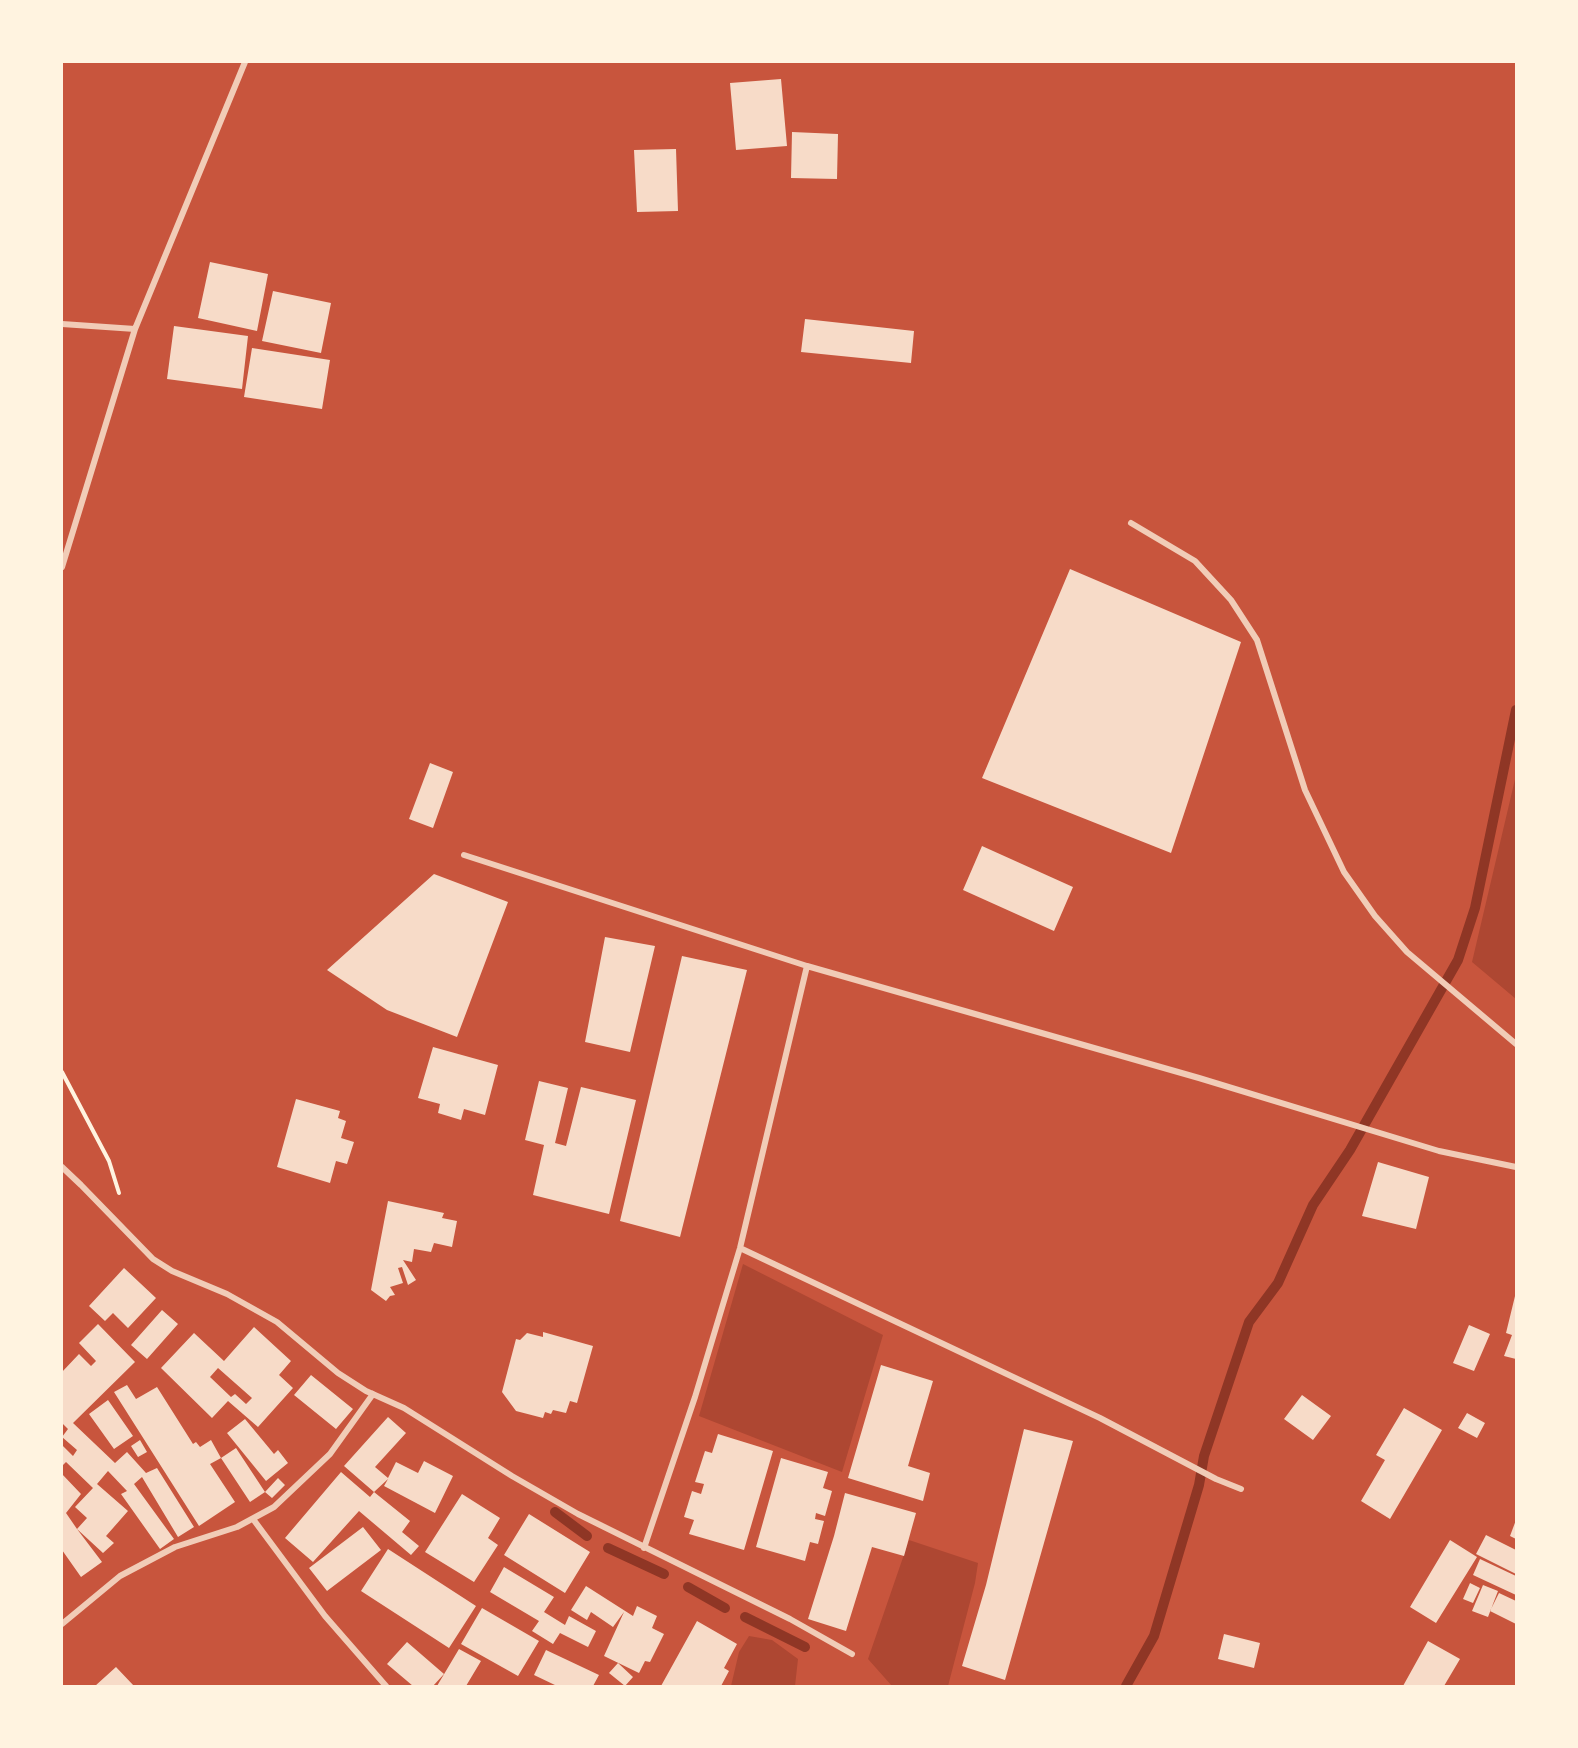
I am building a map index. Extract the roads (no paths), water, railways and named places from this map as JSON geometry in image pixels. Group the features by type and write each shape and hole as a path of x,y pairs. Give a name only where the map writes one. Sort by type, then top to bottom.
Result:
{"street":[{"path":"62,567 135,329 245,62"},
{"path":"62,324 135,329"},
{"path":"1131,523 1195,561 1232,600 1257,639 1305,790 1344,872 1375,916 1407,952 1516,1044"},
{"path":"464,855 807,966 1199,1078 1439,1151 1516,1167"},
{"path":"644,1548 695,1397 740,1248 807,966"},
{"path":"62,1167 153,1259 172,1271 226,1294 277,1322 338,1373 373,1394 404,1408 512,1476 644,1548 790,1619 852,1654"},
{"path":"740,1248 1100,1418 1241,1490"},
{"path":"62,1624 120,1576 175,1547 237,1527 274,1507 330,1454 373,1394"},
{"path":"253,1519 325,1616 386,1686"}],"waterway":[{"path":"1126,1686 1154,1636 1199,1485 1204,1456 1249,1322 1278,1283 1313,1205 1350,1150 1458,960 1475,908 1516,710"},
{"path":"555,1512 587,1536"},
{"path":"608,1548 664,1574"},
{"path":"688,1587 725,1608"},
{"path":"745,1617 805,1647"}]}
